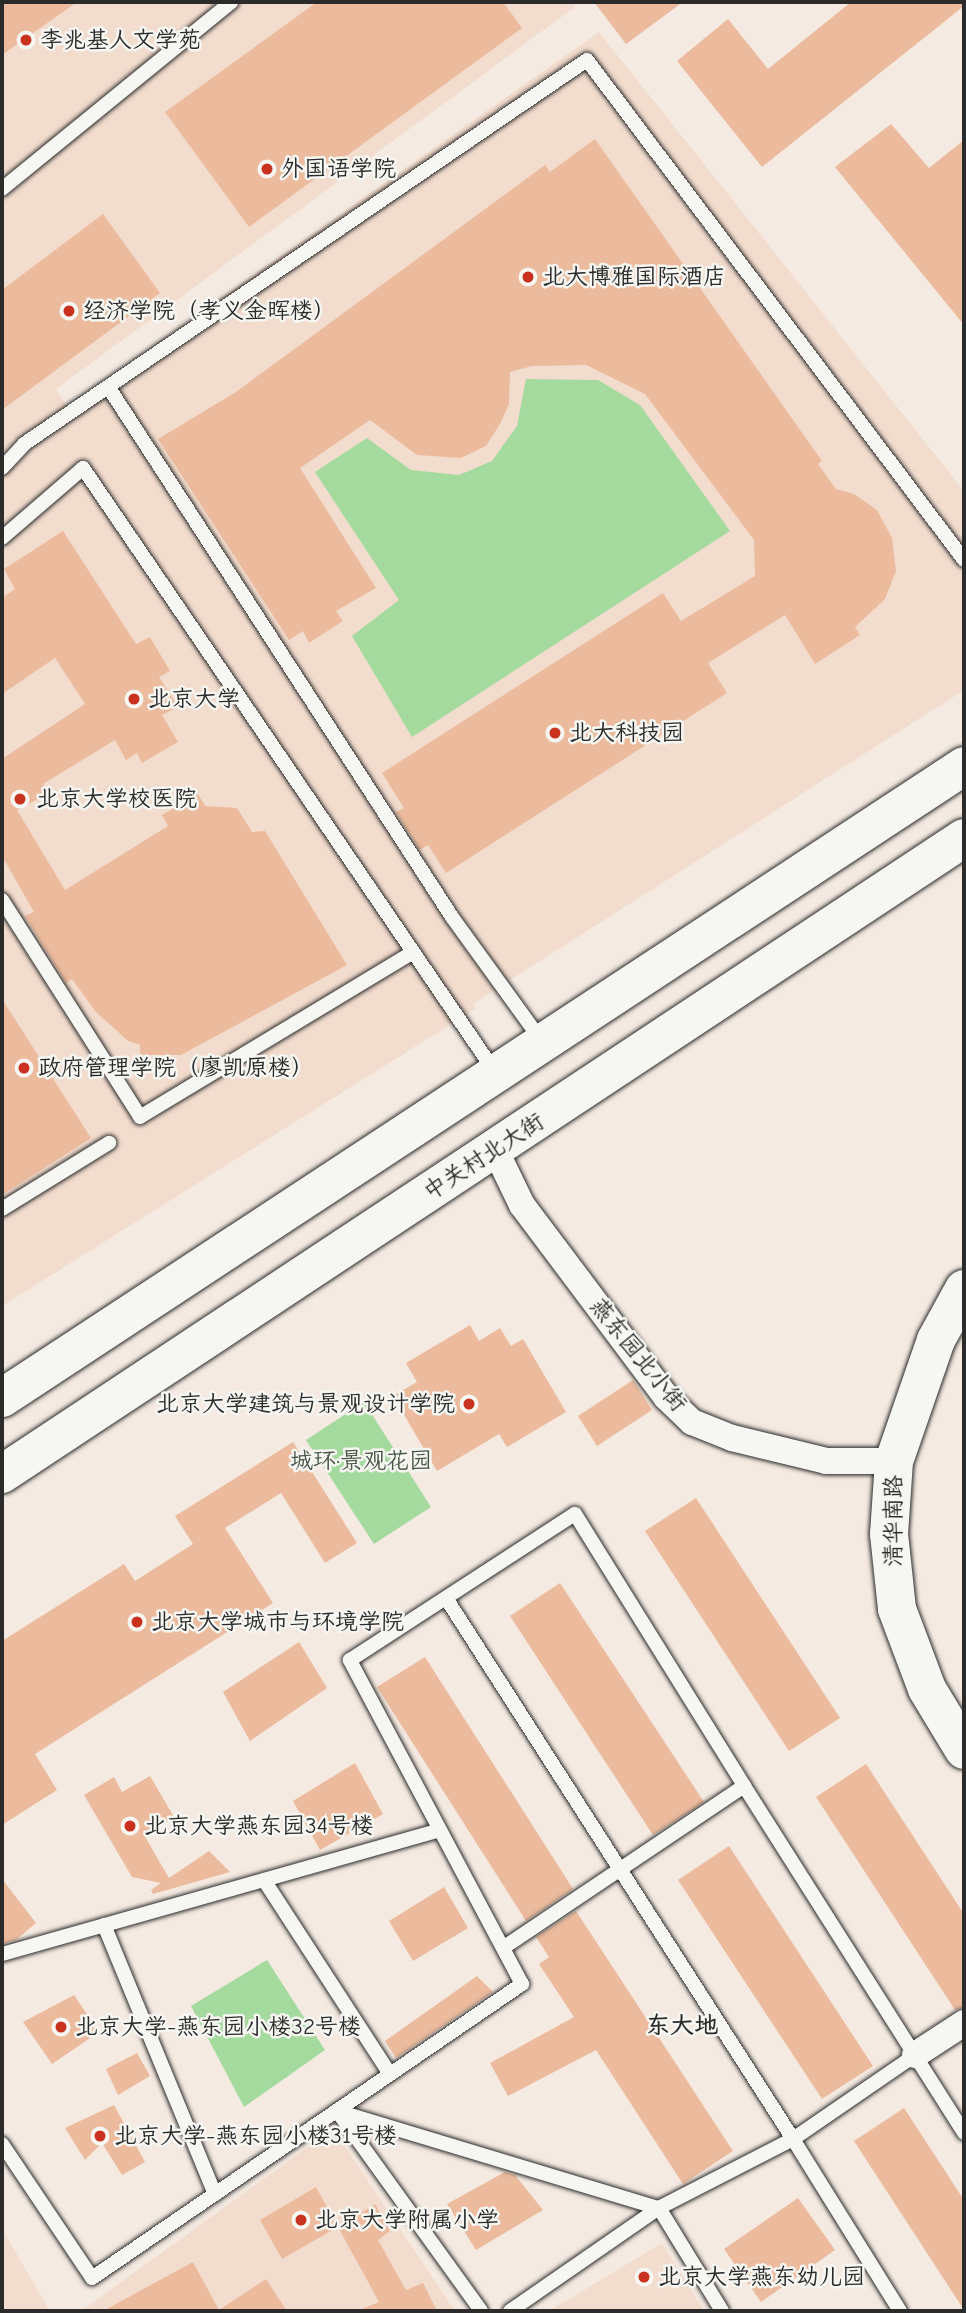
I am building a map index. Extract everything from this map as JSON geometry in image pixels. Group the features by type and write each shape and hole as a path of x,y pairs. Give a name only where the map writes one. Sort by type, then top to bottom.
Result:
{"main road":[{"path":"2,1398 964,766"},
{"name":"中关村北大街","path":"2,1474 964,838"},
{"name":"清华南路","path":"964,1289 936,1340 894,1461 889,1534 897,1608 928,1689 964,1750"}],"street":[{"name":"燕东园北小街","path":"495,1149 522,1205 666,1397 692,1422 732,1438 826,1461 894,1461"},
{"path":"915,2055 964,2023"}],"lane":[{"path":"2,189 231,2"},
{"path":"2,468 24,444 587,60 964,560"},
{"path":"109,388 452,917 544,1044"},
{"path":"2,538 83,468 497,1074"},
{"path":"2,900 140,1117 413,952"},
{"path":"2,1209 109,1143"},
{"path":"2,2144 92,2278 522,1984 350,1660 575,1514 964,2133"},
{"path":"446,1598 618,1871 793,2139 900,2311"},
{"path":"503,1948 744,1786"},
{"path":"2,1954 439,1830"},
{"path":"264,1880 390,2074"},
{"path":"104,1925 215,2194"},
{"path":"510,2311 659,2208 793,2139 915,2055"},
{"path":"337,2111 659,2208 722,2311"},
{"path":"337,2111 481,2311"}],"shaded area":[{"path":"2,2 571,2 575,7 56,389 70,411 89,391 599,32 964,491 964,690 473,1004 475,1009 2,1306"},
{"name":"北京大学附属小学","path":"333,2129 455,2311 81,2311"},
{"path":"2,2229 50,2311 2,2311"},
{"name":"北京大学燕东幼儿园","path":"662,2243 704,2311 549,2311"}],"green space":[{"path":"526,379 598,380 640,405 730,531 412,737 352,636 399,600 315,472 367,438 411,470 459,475 492,461 517,426"},
{"name":"城环·景观花园","path":"364,1402 431,1507 374,1544 306,1440"},
{"path":"267,1960 325,2050 244,2107 191,2006"}],"building":[{"path":"2,2 77,2 2,55"},
{"name":"外国语学院","path":"317,2 503,2 522,28 249,227 165,112"},
{"path":"594,2 683,2 626,44"},
{"path":"851,2 964,2 964,6 762,167 677,61 728,19 768,69"},
{"path":"891,124 929,168 964,140 964,325 835,167"},
{"path":"595,139 822,461 818,464 836,489 854,494 877,510 892,538 896,571 885,599 855,627 860,635 815,664 785,615 708,663 727,693 446,873 428,845 420,850 396,812 404,808 382,773 663,593 681,621 755,576 754,540 645,394 586,365 532,366 510,372 509,404 500,424 486,446 461,458 417,455 370,420 300,468 376,588 336,611 343,621 309,643 303,631 289,640 158,439 236,392 545,165 550,172"},
{"name":"经济学院（孝义金晖楼）","path":"103,214 160,293 2,410 2,290"},
{"name":"北京大学校医院","path":"63,531 136,644 150,637 170,671 159,677 178,707 162,715 178,742 142,763 137,753 126,760 115,740 43,784 49,793 17,810 65,890 168,826 162,815 198,794 205,806 237,808 252,832 265,831 347,965 181,1055 140,1055 140,1045 128,1041 95,1011 72,979 66,983 25,916 34,912 2,856 2,759 85,704 55,658 2,694 2,598 15,589 4,569"},
{"name":"政府管理学院（廖凯原楼）","path":"2,999 91,1138 2,1195"},
{"name":"北京大学建筑与景观设计学院","path":"470,1325 479,1341 500,1328 511,1346 523,1339 566,1412 507,1447 499,1434 437,1471 393,1396 417,1382 406,1363"},
{"path":"633,1380 652,1410 597,1446 578,1416"},
{"name":"北京大学城市与环境学院","path":"293,1442 357,1543 325,1563 281,1493 225,1528 273,1603 35,1754 57,1790 2,1825 2,1641 124,1564 135,1581 193,1544 175,1516"},
{"path":"696,1498 840,1718 789,1751 645,1531"},
{"path":"560,1583 704,1802 653,1835 510,1616"},
{"path":"299,1642 327,1688 250,1741 223,1692"},
{"path":"425,1657 573,1889 526,1921 377,1687"},
{"path":"355,1763 383,1814 320,1850 293,1801"},
{"path":"866,1764 964,1914 964,2007 955,2010 816,1797"},
{"name":"北京大学燕东园34号楼","path":"150,1776 174,1817 144,1835 169,1878 209,1851 230,1872 153,1894 151,1890 161,1883 132,1877 84,1795 114,1777 122,1792"},
{"path":"729,1846 873,2066 822,2099 678,1880"},
{"path":"2,1879 36,1923 16,1940 2,1944"},
{"path":"444,1887 468,1928 413,1961 389,1921"},
{"path":"576,1911 733,2151 683,2184 596,2050 508,2096 490,2063 574,2017 539,1964 549,1957 536,1937"},
{"path":"477,1976 493,1992 396,2058 385,2041"},
{"name":"北京大学-燕东园小楼32号楼","path":"74,1995 99,2032 52,2064 23,2022"},
{"path":"137,2053 150,2076 118,2095 106,2069"},
{"name":"北京大学-燕东园小楼31号楼","path":"114,2105 145,2162 122,2175 102,2143 85,2160 65,2128"},
{"path":"904,2108 964,2200 964,2310 854,2141"},
{"path":"505,2172 515,2175 543,2210 476,2250 447,2204"},
{"path":"316,2187 338,2227 282,2259 260,2220"},
{"path":"798,2198 835,2250 761,2302 724,2249"},
{"path":"375,2204 390,2231 378,2240 406,2290 423,2283 437,2311 357,2311 379,2302 338,2227"},
{"path":"193,2262 219,2310 266,2279 287,2311 103,2311"}],"place":[{"name":"李兆基人文学苑","path":"26,40"},
{"name":"外国语学院","path":"267,169"},
{"name":"北大博雅国际酒店","path":"528,277"},
{"name":"经济学院（孝义金晖楼）","path":"69,311"},
{"name":"北京大学","path":"134,699"},
{"name":"北大科技园","path":"555,733"},
{"name":"北京大学校医院","path":"20,799"},
{"name":"政府管理学院（廖凯原楼）","path":"24,1068"},
{"name":"北京大学建筑与景观设计学院","path":"469,1404"},
{"name":"北京大学城市与环境学院","path":"137,1622"},
{"name":"北京大学燕东园34号楼","path":"130,1826"},
{"name":"北京大学-燕东园小楼32号楼","path":"61,2027"},
{"name":"北京大学-燕东园小楼31号楼","path":"100,2136"},
{"name":"北京大学附属小学","path":"301,2220"},
{"name":"北京大学燕东幼儿园","path":"644,2277"}],"district":[{"name":"东大地","path":"682,2026"}]}
